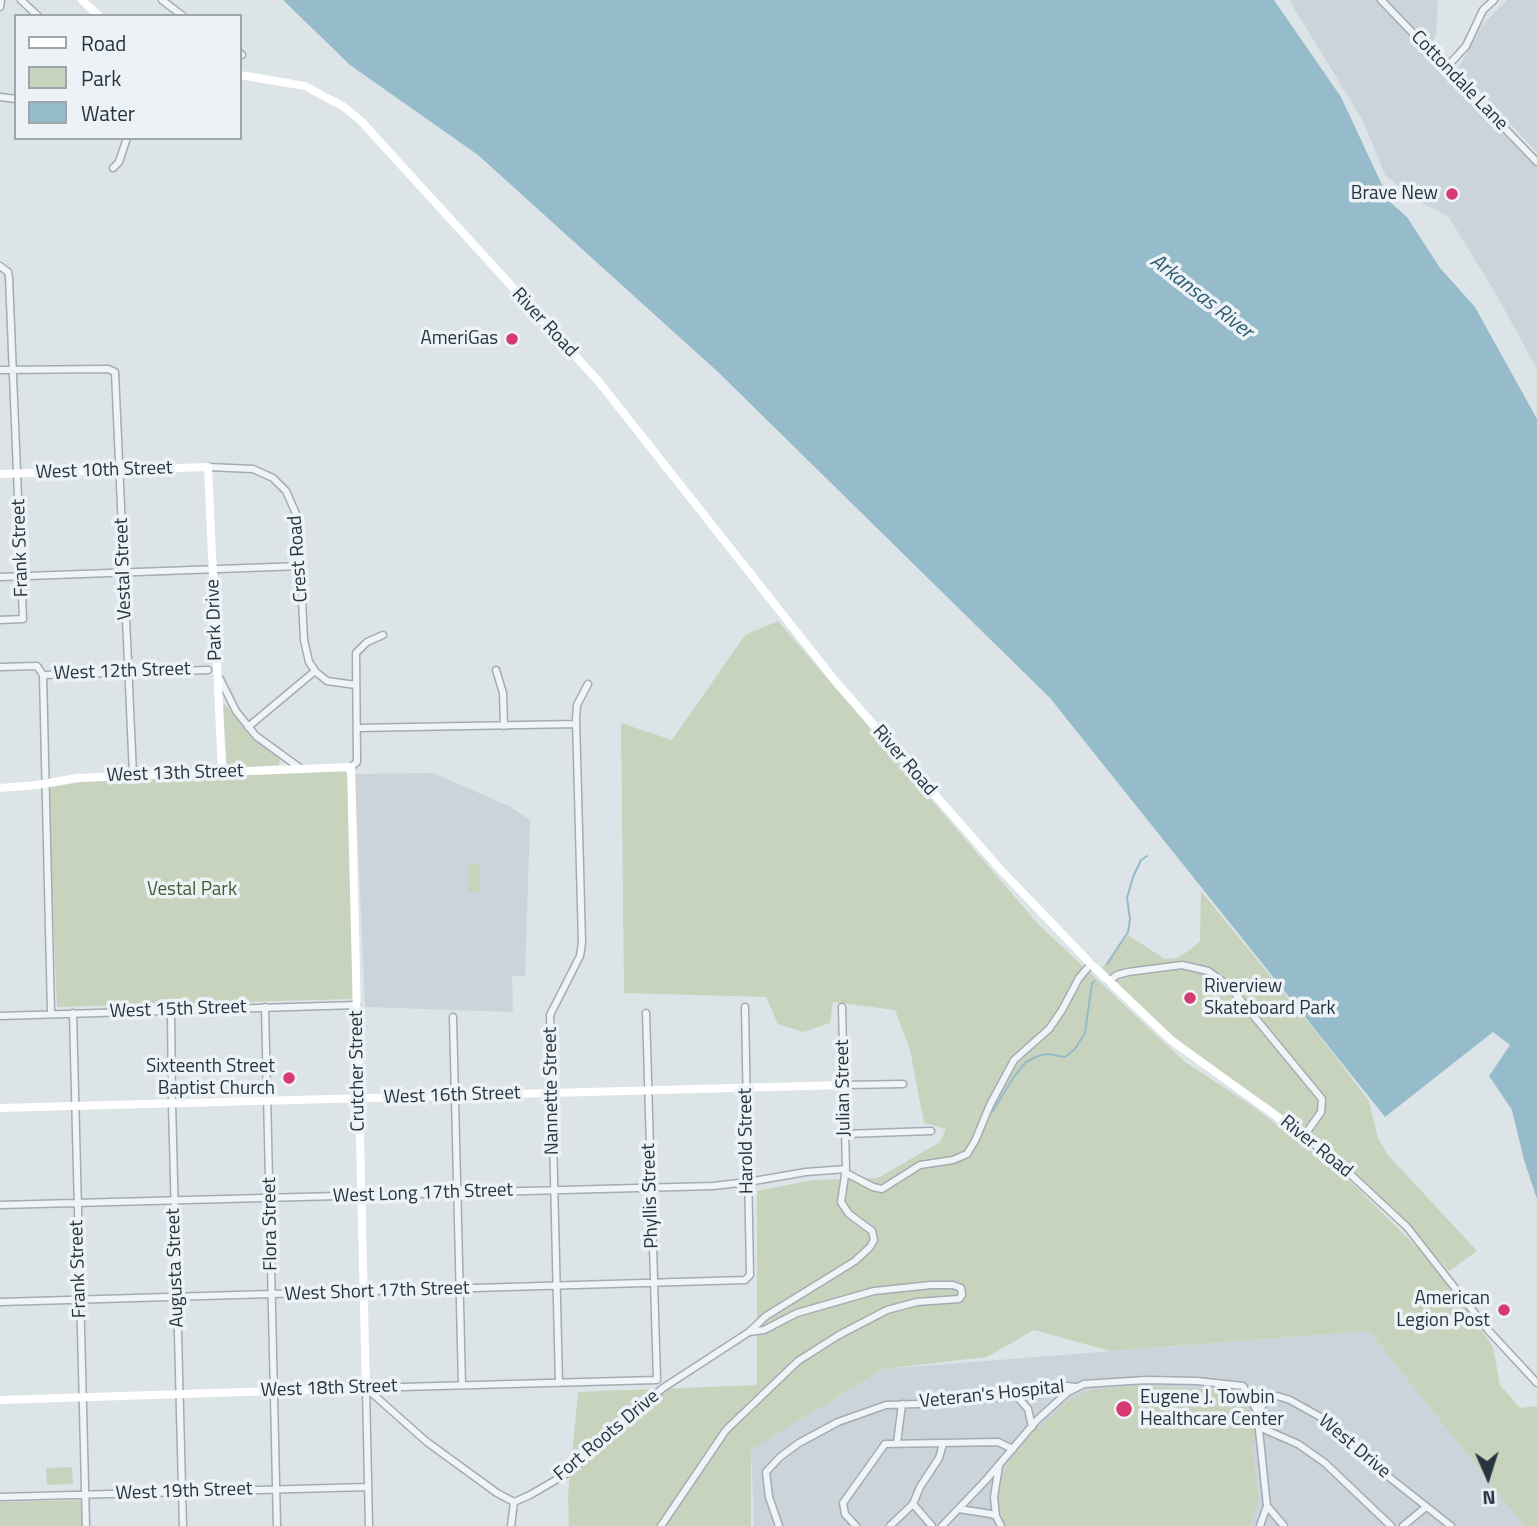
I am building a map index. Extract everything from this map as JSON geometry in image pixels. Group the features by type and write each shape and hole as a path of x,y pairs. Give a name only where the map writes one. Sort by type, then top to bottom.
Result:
{"street":[{"path":"0,8 1,0"},
{"path":"21,0 35,14"},
{"path":"82,0 97,14"},
{"path":"162,0 180,14"},
{"name":"Cottondale Lane","path":"1381,0 1537,162"},
{"path":"1446,68 1466,46 1483,10 1494,0"},
{"name":"River Road","path":"242,75 289,82 318,91 361,121 599,382 836,682 1000,869 1091,964 1187,1053 1304,1136 1407,1227 1488,1330 1537,1383"},
{"path":"113,168 119,162 126,140"},
{"name":"Frank Street","path":"0,620 23,619 9,278 8,272 2,267"},
{"name":"Vestal Street","path":"13,370 108,369 113,370 116,377 133,775"},
{"path":"0,370 13,370"},
{"name":"West 10th Street","path":"0,474 208,467"},
{"name":"Crest Road","path":"208,467 253,468 269,475 282,486 292,500 298,518 304,640 309,662 315,671"},
{"name":"Park Drive","path":"208,467 213,569 212,670 222,772"},
{"path":"0,576 300,566"},
{"name":"Crutcher Street","path":"369,1526 351,767 357,762 356,653 367,642 383,635"},
{"name":"West 12th Street","path":"0,667 37,666 43,675 212,670"},
{"path":"212,670 248,727 267,746 300,768"},
{"path":"496,670 503,693 503,726"},
{"path":"248,727 315,671 335,684 356,685"},
{"path":"43,675 51,1013"},
{"name":"Nannette Street","path":"559,1383 550,1015 580,956 582,943 576,724 577,705 588,684"},
{"path":"357,728 576,724"},
{"name":"West 13th Street","path":"0,789 77,778 351,767"},
{"path":"846,1171 881,1189 920,1165 953,1160 967,1154 1014,1060 1045,1033 1062,1010 1079,978 1091,964"},
{"path":"1109,981 1116,975 1128,972 1182,965 1208,971 1222,981 1322,1099 1322,1109 1304,1136"},
{"name":"West 15th Street","path":"0,1016 357,1005"},
{"name":"Flora Street","path":"265,1007 278,1526"},
{"name":"Harold Street","path":"745,1007 750,1275"},
{"name":"Julian Street","path":"842,1007 846,1171"},
{"name":"Augusta Street","path":"171,1010 183,1526"},
{"name":"Frank Street","path":"73,1013 86,1526"},
{"name":"Phyllis Street","path":"646,1013 657,1380"},
{"path":"453,1017 462,1385"},
{"name":"West 16th Street","path":"0,1108 903,1084"},
{"path":"845,1134 932,1131"},
{"name":"West Long 17th Street","path":"0,1205 651,1188 748,1182 806,1172 846,1171"},
{"name":"Fort Roots Drive","path":"513,1502 570,1471 663,1388 749,1332 766,1316 855,1261 872,1245 872,1231 849,1214 842,1205 841,1194 846,1171"},
{"name":"West Short 17th Street","path":"0,1302 741,1282 750,1275"},
{"name":"Fort Roots Drive","path":"660,1526 733,1422 798,1361 839,1335 887,1310 917,1301 959,1299 963,1292 959,1287 942,1285 886,1289 818,1306 764,1330 749,1332"},
{"name":"West 18th Street","path":"0,1400 657,1380"},
{"path":"1076,1387 1120,1380 1218,1382 1243,1386 1257,1411 1259,1427 1267,1506 1260,1526"},
{"name":"Veteran's Hospital","path":"779,1526 765,1478 767,1470 780,1457 813,1435 874,1408 947,1403 1067,1386 1076,1387"},
{"name":"Veteran's Hospital","path":"942,1526 1048,1409 1076,1387"},
{"path":"366,1388 427,1442 513,1502 511,1526"},
{"path":"1016,1395 1028,1409 1032,1427"},
{"name":"West Drive","path":"1257,1411 1270,1398 1277,1396 1303,1407 1336,1427 1389,1476 1451,1526"},
{"path":"897,1443 902,1404"},
{"path":"1259,1427 1290,1440 1325,1463 1391,1526"},
{"path":"856,1526 845,1514 842,1506 851,1489 882,1448 890,1443 998,1442 1013,1449"},
{"path":"890,1526 913,1504 939,1458 943,1444"},
{"path":"999,1466 994,1497 996,1516 1001,1526"},
{"name":"West 19th Street","path":"0,1497 368,1487"},
{"path":"913,1504 932,1526"},
{"path":"1267,1506 1284,1526"},
{"path":"1404,1526 1426,1507"},
{"path":"959,1509 977,1510 996,1516"}],"shaded area":[{"path":"1289,0 1378,0 1530,161 1537,158 1537,369 1496,294 1448,216 1416,200 1385,175 1363,121"},
{"path":"1384,0 1438,0 1436,36 1429,46"},
{"path":"1507,0 1537,0 1537,152 1458,69 1482,25"},
{"path":"433,773 509,806 530,820 525,976 512,976 513,1012 365,1007 355,774"},
{"name":"Eugene J. Towbin Healthcare Center","path":"1369,1331 1524,1526 754,1526 751,1450 883,1369"}],"green space":[{"path":"778,621 1038,924 1185,1062 1251,1105 1351,1182 1438,1268 1493,1347 1500,1385 1520,1408 1537,1406 1537,1526 1524,1526 1369,1331 1110,1351 1034,1330 987,1357 883,1369 751,1450 751,1526 569,1526 568,1496 578,1392 757,1385 757,1191 813,1180 878,1178 940,1142 946,1129 924,1123 910,1050 895,1010 833,1002 830,1023 803,1032 778,1024 766,997 624,993 621,723 672,740 745,635"},
{"path":"225,704 252,738 280,759 279,765 230,768 227,765"},
{"name":"Vestal Park","path":"345,771 348,776 353,999 57,1007 48,788 81,782"},
{"path":"468,864 479,864 480,892 468,892"},
{"path":"1201,891 1369,1101 1378,1138 1388,1155 1477,1251 1449,1271 1396,1212 1346,1167 1272,1107 1182,1045 1102,968 1128,935 1165,959 1178,958 1192,948 1200,941"},
{"path":"1138,1386 1223,1390 1239,1394 1245,1399 1252,1414 1253,1428 1257,1428 1258,1442 1252,1443 1258,1499 1250,1526 1005,1526 997,1503 1000,1481 1007,1464 1037,1426 1040,1428 1068,1401 1085,1392"},
{"path":"72,1467 73,1484 47,1485 46,1468"},
{"path":"79,1500 82,1503 83,1526 0,1526 0,1502"}],"water":[{"name":"Arkansas River","path":"283,0 1274,0 1341,97 1390,202 1407,217 1440,268 1475,307 1537,419 1537,1199 1512,1110 1489,1076 1510,1045 1493,1032 1385,1117 1050,698 718,372 478,155 350,65"}],"waterway":[{"path":"1107,964 1128,932 1130,919 1127,898 1141,860 1147,856"},
{"path":"993,1111 1026,1062 1047,1054 1065,1057 1075,1049 1085,1033 1092,983 1095,981"}],"place":[{"name":"Brave New","path":"1452,194"},
{"name":"AmeriGas","path":"512,339"},
{"name":"Riverview Skateboard Park","path":"1190,998"},
{"name":"Sixteenth Street Baptist Church","path":"289,1078"},
{"name":"American Legion Post","path":"1504,1310"},
{"name":"Eugene J. Towbin Healthcare Center","path":"1124,1409"}]}
